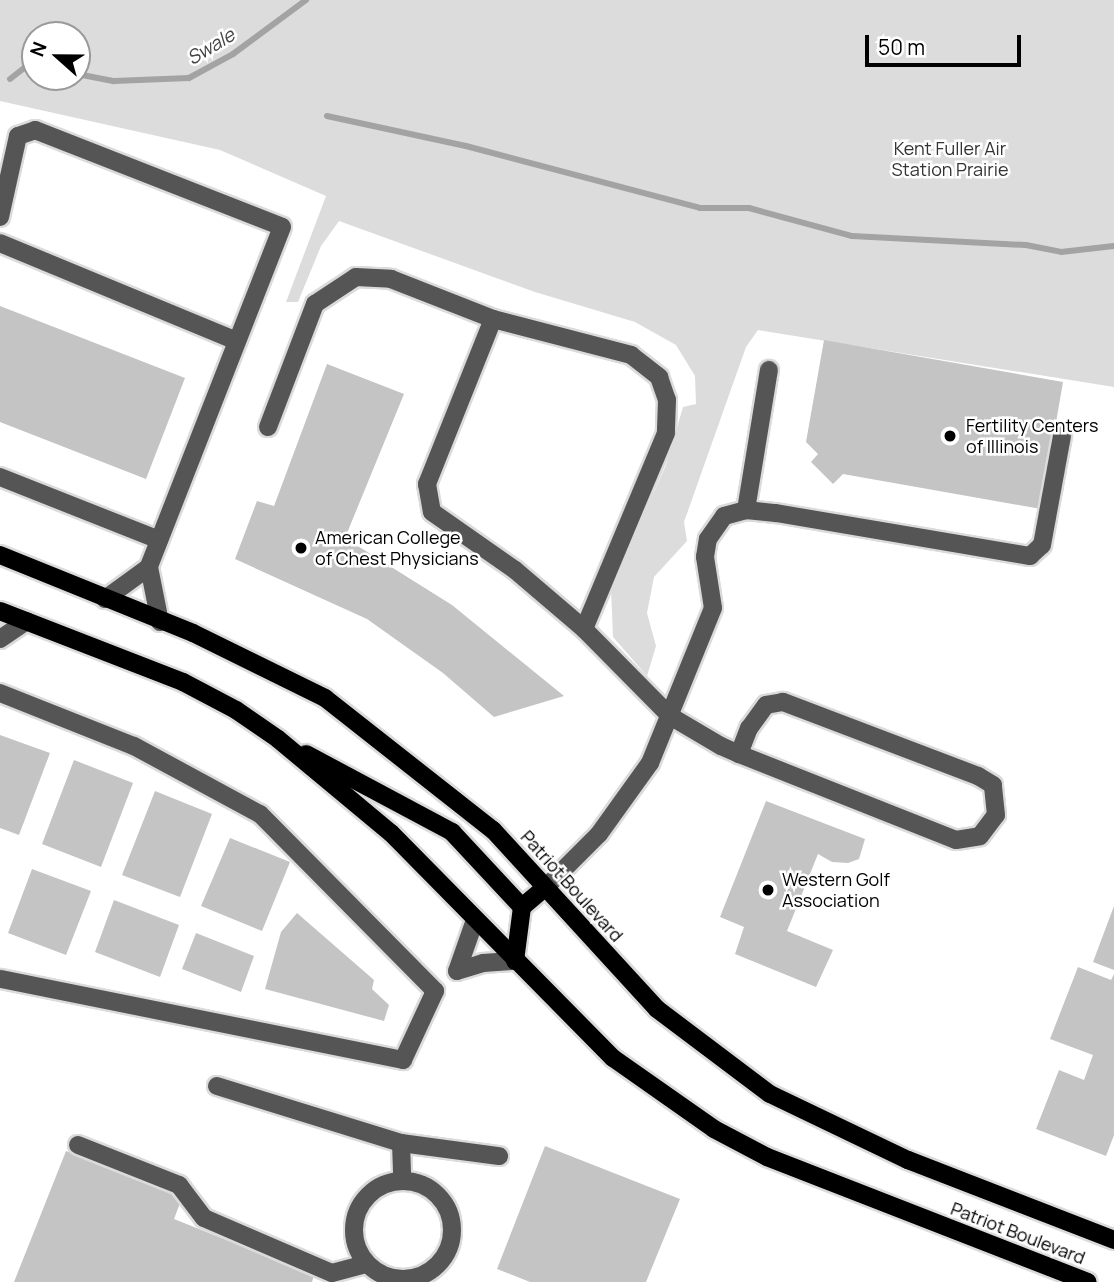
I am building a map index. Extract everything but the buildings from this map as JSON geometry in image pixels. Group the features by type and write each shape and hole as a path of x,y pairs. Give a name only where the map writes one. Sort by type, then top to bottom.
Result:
{"main road":[{"name":"Patriot Boulevard","path":"0,555 260,662 326,698 493,830 657,1009 770,1094 908,1160 1114,1240"},
{"name":"Patriot Boulevard","path":"0,611 183,682 236,710 278,740 391,833 613,1058 714,1129 779,1162 1087,1282"},
{"path":"278,740 395,798 452,832 522,907"},
{"path":"515,961 522,907 545,888"}],"street":[{"path":"0,217 18,136 35,130 282,226 149,567 149,584 160,622"},
{"path":"0,243 237,341"},
{"path":"268,427 315,304 356,277 391,279 493,319 631,355 659,377 667,401 666,433 584,629"},
{"path":"493,319 426,484 432,512 515,570 584,629 670,716 739,754 957,839 980,836 996,815 993,785 978,776 783,702 766,705 748,728 739,754"},
{"path":"746,510 769,370"},
{"path":"545,888 606,824 650,763 713,608 705,557 708,539 724,516 746,510 1030,556 1042,545 1062,436"},
{"path":"0,477 159,540"},
{"path":"105,599 149,567"},
{"path":"0,639 27,621"},
{"path":"0,693 134,746 260,814 435,991"},
{"path":"457,971 475,920"},
{"path":"0,979 403,1060 435,991 457,971 483,963 515,961"},
{"path":"217,1086 401,1143 499,1156"},
{"path":"401,1143 402,1180"},
{"path":"78,1145 179,1185 204,1218 332,1273 366,1264"},
{"path":"402,1180 425,1186 443,1200 450,1214 451,1238 443,1260 431,1271 402,1280 385,1280 366,1264 354,1234 361,1203 379,1187 402,1180"}],"green space":[{"name":"Kent Fuller Air Station Prairie","path":"0,0 1114,0 1114,387 758,330 746,347 684,522 687,541 654,577 647,613 656,646 647,676 613,637 611,589 666,465 683,407 696,404 695,376 676,345 635,322 535,292 339,221 321,246 298,302 286,302 326,196 220,150 0,101"}],"waterway":[{"name":"Swale","path":"91,77 114,81 189,78 233,54 306,0"},
{"name":"Swale","path":"10,79 21,70"},
{"path":"327,116 466,146 700,208 749,208 852,236 1026,245 1061,252 1114,246"}],"place":[{"name":"Fertility Centers of Illinois","path":"950,436"},
{"name":"American College of Chest Physicians","path":"301,548"},
{"name":"Western Golf Association","path":"768,890"}]}
